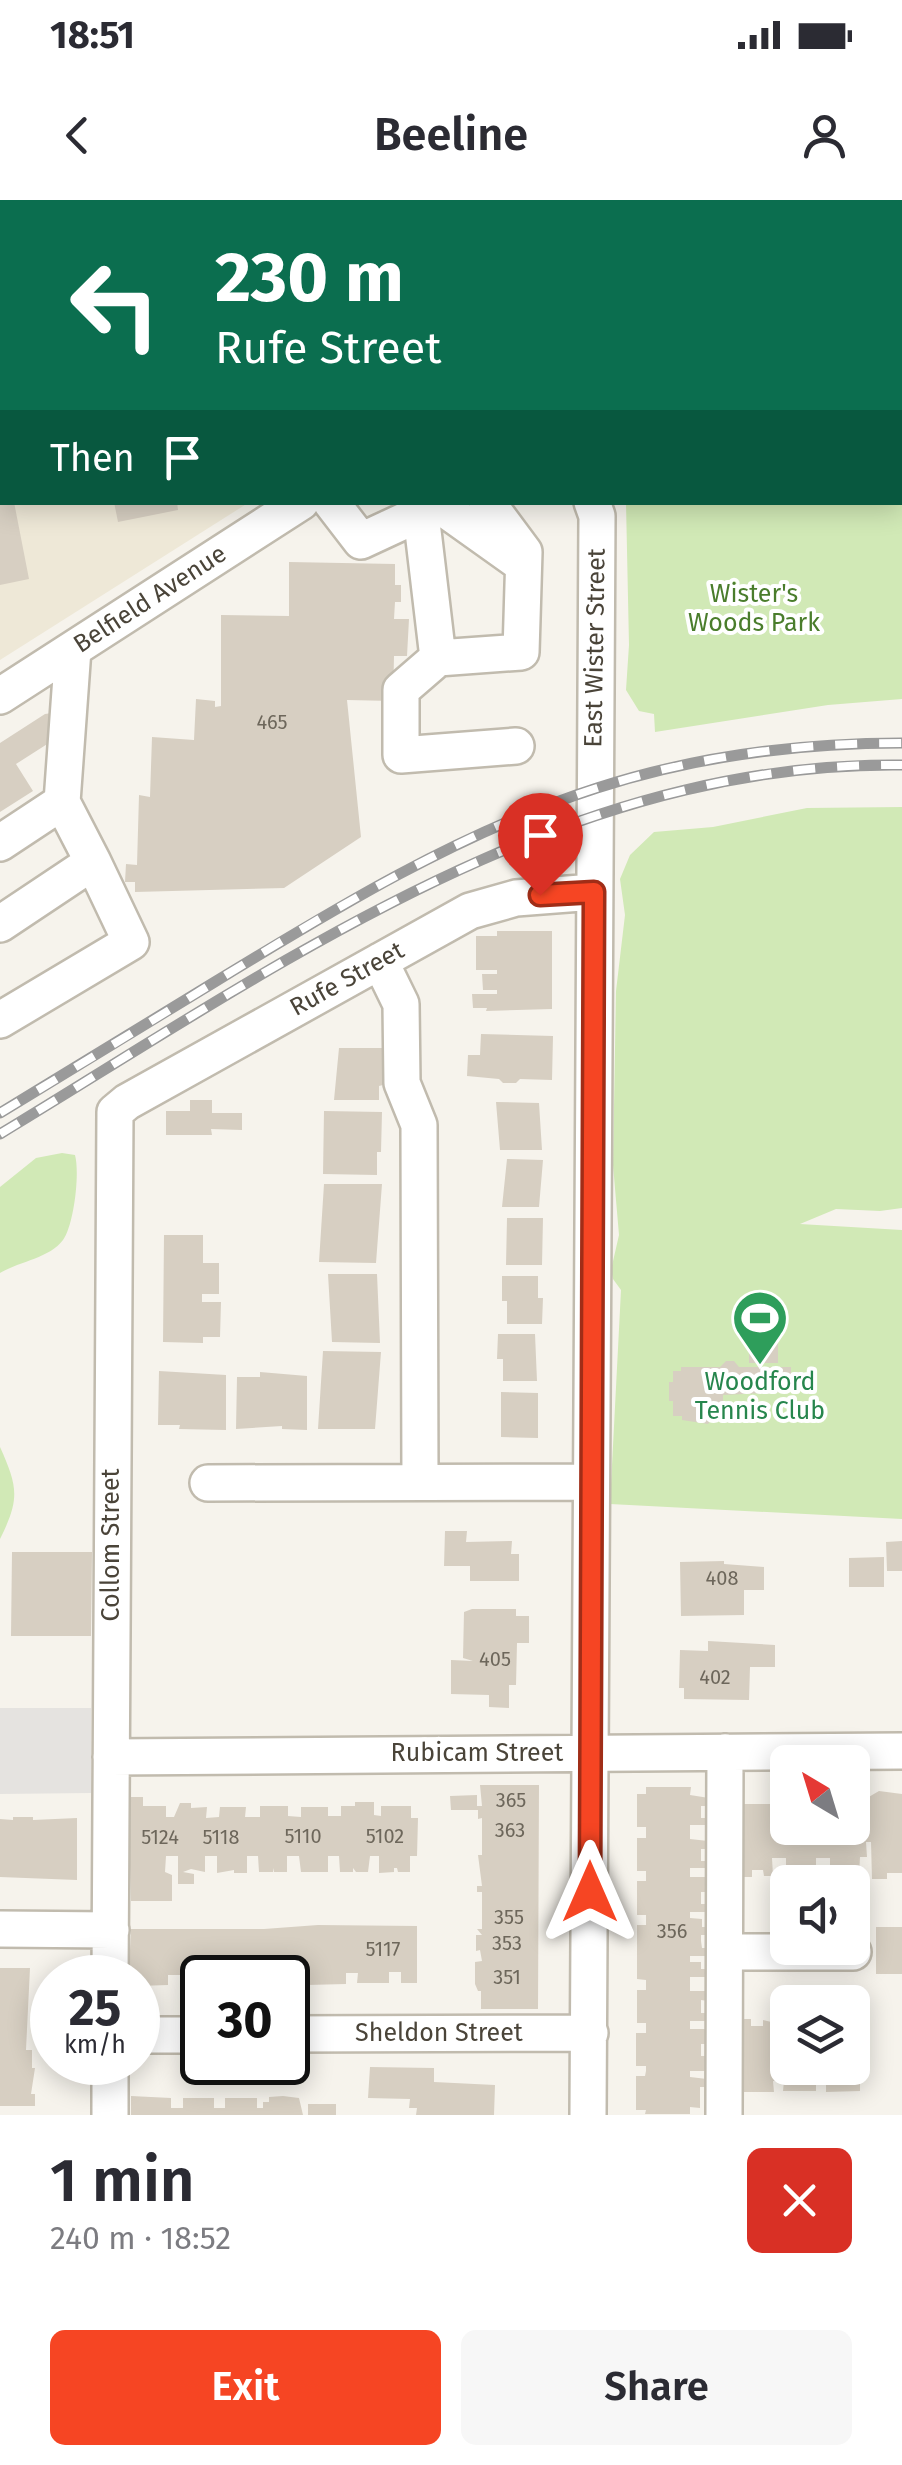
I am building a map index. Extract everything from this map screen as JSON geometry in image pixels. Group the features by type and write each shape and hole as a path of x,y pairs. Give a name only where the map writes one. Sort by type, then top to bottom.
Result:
{"street":[{"name":"Belfield Avenue","path":"0,696 296,505"},
{"path":"334,505 361,541 435,507"},
{"path":"489,505 524,552 522,652 438,658 401,690 401,755 516,746"},
{"path":"435,507 524,565"},
{"path":"435,507 438,658"},
{"name":"East Wister Street","path":"588,2115 595,507"},
{"path":"0,1020 131,942 62,802 73,649"},
{"path":"0,843 62,802"},
{"path":"0,924 93,862"},
{"name":"Rufe Street","path":"115,1112 450,920 494,902 594,892"},
{"path":"380,961 401,1004 402,1084 419,1125 420,1482"},
{"name":"Collom Street","path":"110,1955 115,1112"},
{"path":"208,1483 590,1482"},
{"name":"Rubicam Street","path":"111,1757 902,1751"},
{"path":"724,2115 725,1752"},
{"path":"0,1928 110,1930"},
{"path":"724,1952 770,1952"},
{"name":"Sheldon Street","path":"310,2034 590,2032"},
{"path":"110,2085 110,2115"}],"shaded area":[{"path":"0,505 245,505 0,660"},
{"path":"0,1708 91,1708 91,1793 0,1794"}],"green space":[{"name":"Wister's Woods Park","path":"626,505 902,505 902,699 828,705 655,732 654,714 639,711 626,690"},
{"path":"902,807 902,1208 836,1209 800,1224 902,1230 902,1519 610,1504 621,1290 611,1270 619,1235 613,1165 616,991 625,915 620,879 630,855 654,832 713,827 807,808"},
{"path":"75,1155 77,1174 67,1233 50,1251 0,1273 0,1187 36,1158"},
{"path":"0,1447 13,1483 14,1503 0,1539"}],"building":[{"path":"0,505 15,505 29,579 0,585"},
{"path":"115,505 177,505 178,510 118,522"},
{"path":"289,562 395,564 395,585 401,585 401,602 395,602 394,619 409,619 407,656 394,656 393,701 347,700 361,837 284,888 135,892 135,882 125,882 126,864 137,865 139,795 150,797 152,737 194,740 196,699 215,701 215,707 221,706 221,615 289,616"},
{"path":"52,713 52,741 16,764 33,791 0,812 0,743"},
{"path":"497,931 552,931 552,1009 473,1008 472,994 497,994 497,990 483,990 482,974 497,974 497,970 476,970 476,936 497,936"},
{"path":"481,1034 553,1036 552,1080 503,1083 499,1079 467,1076 468,1055 480,1055"},
{"path":"339,1048 384,1048 379,1100 334,1100"},
{"path":"190,1100 212,1100 212,1113 242,1113 242,1130 211,1129 212,1135 166,1135 166,1111 190,1111"},
{"path":"496,1102 539,1103 542,1150 500,1150"},
{"path":"324,1111 382,1112 377,1175 323,1174"},
{"path":"507,1159 543,1160 539,1207 502,1207"},
{"path":"324,1184 382,1184 376,1263 319,1262"},
{"path":"507,1218 543,1218 542,1265 506,1265"},
{"path":"164,1235 203,1235 203,1263 219,1263 219,1294 202,1294 202,1302 221,1302 220,1337 203,1337 203,1343 163,1342"},
{"path":"328,1274 377,1274 380,1343 332,1342"},
{"path":"502,1276 538,1276 538,1298 543,1298 542,1324 507,1324"},
{"path":"498,1334 535,1334 537,1381 503,1381 503,1359 497,1359"},
{"path":"749,1335 778,1335 778,1363 749,1363"},
{"path":"323,1351 381,1352 375,1429 318,1429"},
{"path":"726,1361 734,1361 739,1367 791,1367 791,1388 784,1388 784,1392 723,1395 723,1420 711,1420 708,1424 673,1416 669,1382 673,1382 673,1371 681,1371 681,1367 720,1367"},
{"path":"159,1371 226,1375 226,1430 158,1425"},
{"path":"260,1372 307,1376 307,1430 282,1426 236,1429 237,1377 260,1377"},
{"path":"501,1392 538,1393 538,1438 501,1437"},
{"path":"445,1531 467,1531 466,1542 512,1541 511,1554 519,1554 519,1581 470,1581 470,1566 444,1566"},
{"path":"902,1541 902,1571 887,1571 886,1542"},
{"path":"12,1552 92,1552 91,1636 11,1636"},
{"path":"884,1557 884,1587 849,1587 849,1558"},
{"path":"724,1561 764,1567 764,1590 744,1590 744,1615 681,1616 680,1562"},
{"path":"516,1609 516,1616 529,1616 529,1643 517,1643 516,1685 509,1685 509,1708 489,1707 489,1695 451,1694 451,1660 473,1661 463,1658 464,1612"},
{"path":"708,1641 775,1645 775,1667 750,1667 749,1700 684,1699 684,1688 679,1688 680,1650 708,1651"},
{"path":"480,1785 539,1785 538,2009 481,2009 475,1962 482,1961 480,1950 476,1951 476,1935 482,1935 477,1929 482,1929 482,1892 477,1892 477,1886 482,1886 478,1855 482,1855 482,1818 478,1819 478,1810 451,1810 450,1796 477,1795 477,1806 482,1806"},
{"path":"646,1787 691,1787 690,1795 709,1798 709,1806 701,1806 701,1818 709,1818 709,1825 690,1825 690,1839 708,1841 708,1849 701,1849 701,1861 708,1861 708,1868 690,1868 690,1877 708,1877 708,1892 701,1892 701,1904 708,1904 708,1912 690,1912 690,1918 702,1919 702,1927 708,1927 708,1935 701,1935 701,1941 702,1948 708,1948 708,1956 690,1956 690,1962 701,1962 701,1969 708,1969 708,1977 690,1977 690,1991 708,1991 708,2001 701,2000 701,2013 708,2013 708,2021 690,2021 690,2029 708,2029 707,2044 701,2044 701,2056 708,2056 711,2071 690,2071 690,2077 707,2079 707,2087 700,2087 700,2108 690,2107 690,2114 645,2114 646,2110 636,2110 636,2076 645,2076 646,2071 646,2066 636,2066 636,2033 646,2033 646,2023 637,2023 637,1990 646,1990 646,1980 637,1979 637,1925 646,1925 646,1915 637,1915 637,1881 646,1881 646,1871 637,1871 637,1838 646,1838 646,1827 637,1827 637,1794 646,1794"},
{"path":"879,1791 902,1794 902,1873 887,1873 887,1879 872,1879 870,1796"},
{"path":"128,1797 143,1797 143,1806 166,1806 166,1817 174,1817 180,1803 191,1803 191,1808 207,1807 206,1818 219,1817 220,1807 246,1807 245,1817 260,1817 260,1806 288,1806 288,1816 301,1817 301,1807 328,1807 328,1816 341,1816 341,1806 374,1802 374,1815 381,1816 381,1806 411,1806 411,1818 418,1818 417,1856 410,1856 410,1872 394,1868 394,1872 379,1873 379,1856 370,1856 368,1872 356,1872 353,1868 353,1872 340,1872 339,1856 328,1856 328,1872 301,1872 299,1856 287,1856 287,1872 274,1872 274,1868 273,1872 259,1872 258,1856 247,1856 247,1873 217,1873 217,1856 205,1856 205,1872 183,1872 194,1874 194,1884 178,1884 178,1856 166,1856 165,1872 172,1875 172,1901 131,1901"},
{"path":"742,1804 770,1804 770,1845 866,1845 867,1857 860,1857 860,1865 830,1865 830,1858 816,1858 816,1865 786,1865 786,1858 772,1858 770,1876 764,1876 763,1870 752,1870 752,1877 736,1877"},
{"path":"77,1818 77,1880 0,1877 0,1819"},
{"path":"417,1926 417,1983 401,1983 401,1972 389,1972 389,1983 357,1983 358,1973 346,1973 346,1984 310,1985 310,1955 180,1955 180,1975 168,1975 168,1985 160,1985 160,1955 130,1955 131,1929"},
{"path":"876,1927 902,1927 902,1974 876,1974"},
{"path":"0,1968 30,1968 26,2050 30,2050 30,2085 35,2106 0,2106"},
{"path":"742,2019 751,2019 751,2026 763,2026 763,2020 770,2022 770,2085 774,2092 740,2092 735,2037 742,2037"},
{"path":"370,2067 434,2068 434,2082 495,2085 494,2115 416,2115 417,2108 409,2108 410,2099 368,2098"},
{"path":"784,2085 816,2085 816,2091 783,2091"},
{"path":"826,2085 860,2085 860,2091 826,2092"},
{"path":"131,2096 171,2098 171,2108 183,2108 183,2098 214,2098 214,2108 225,2108 225,2098 257,2098 257,2108 263,2108 269,2097 283,2096 299,2098 303,2115 131,2115"},
{"path":"308,2104 336,2104 336,2115 308,2115"}],"railway":[{"path":"0,1113 352,900 447,850 546,806 634,777 710,760 786,749 902,743"},
{"path":"0,1134 318,942 428,885 541,835 657,797 777,773 902,765"}],"place":[{"name":"Woodford Tennis Club","path":"760,1367"}],"route":[{"path":"540,895 594,892 590,1892"}]}
